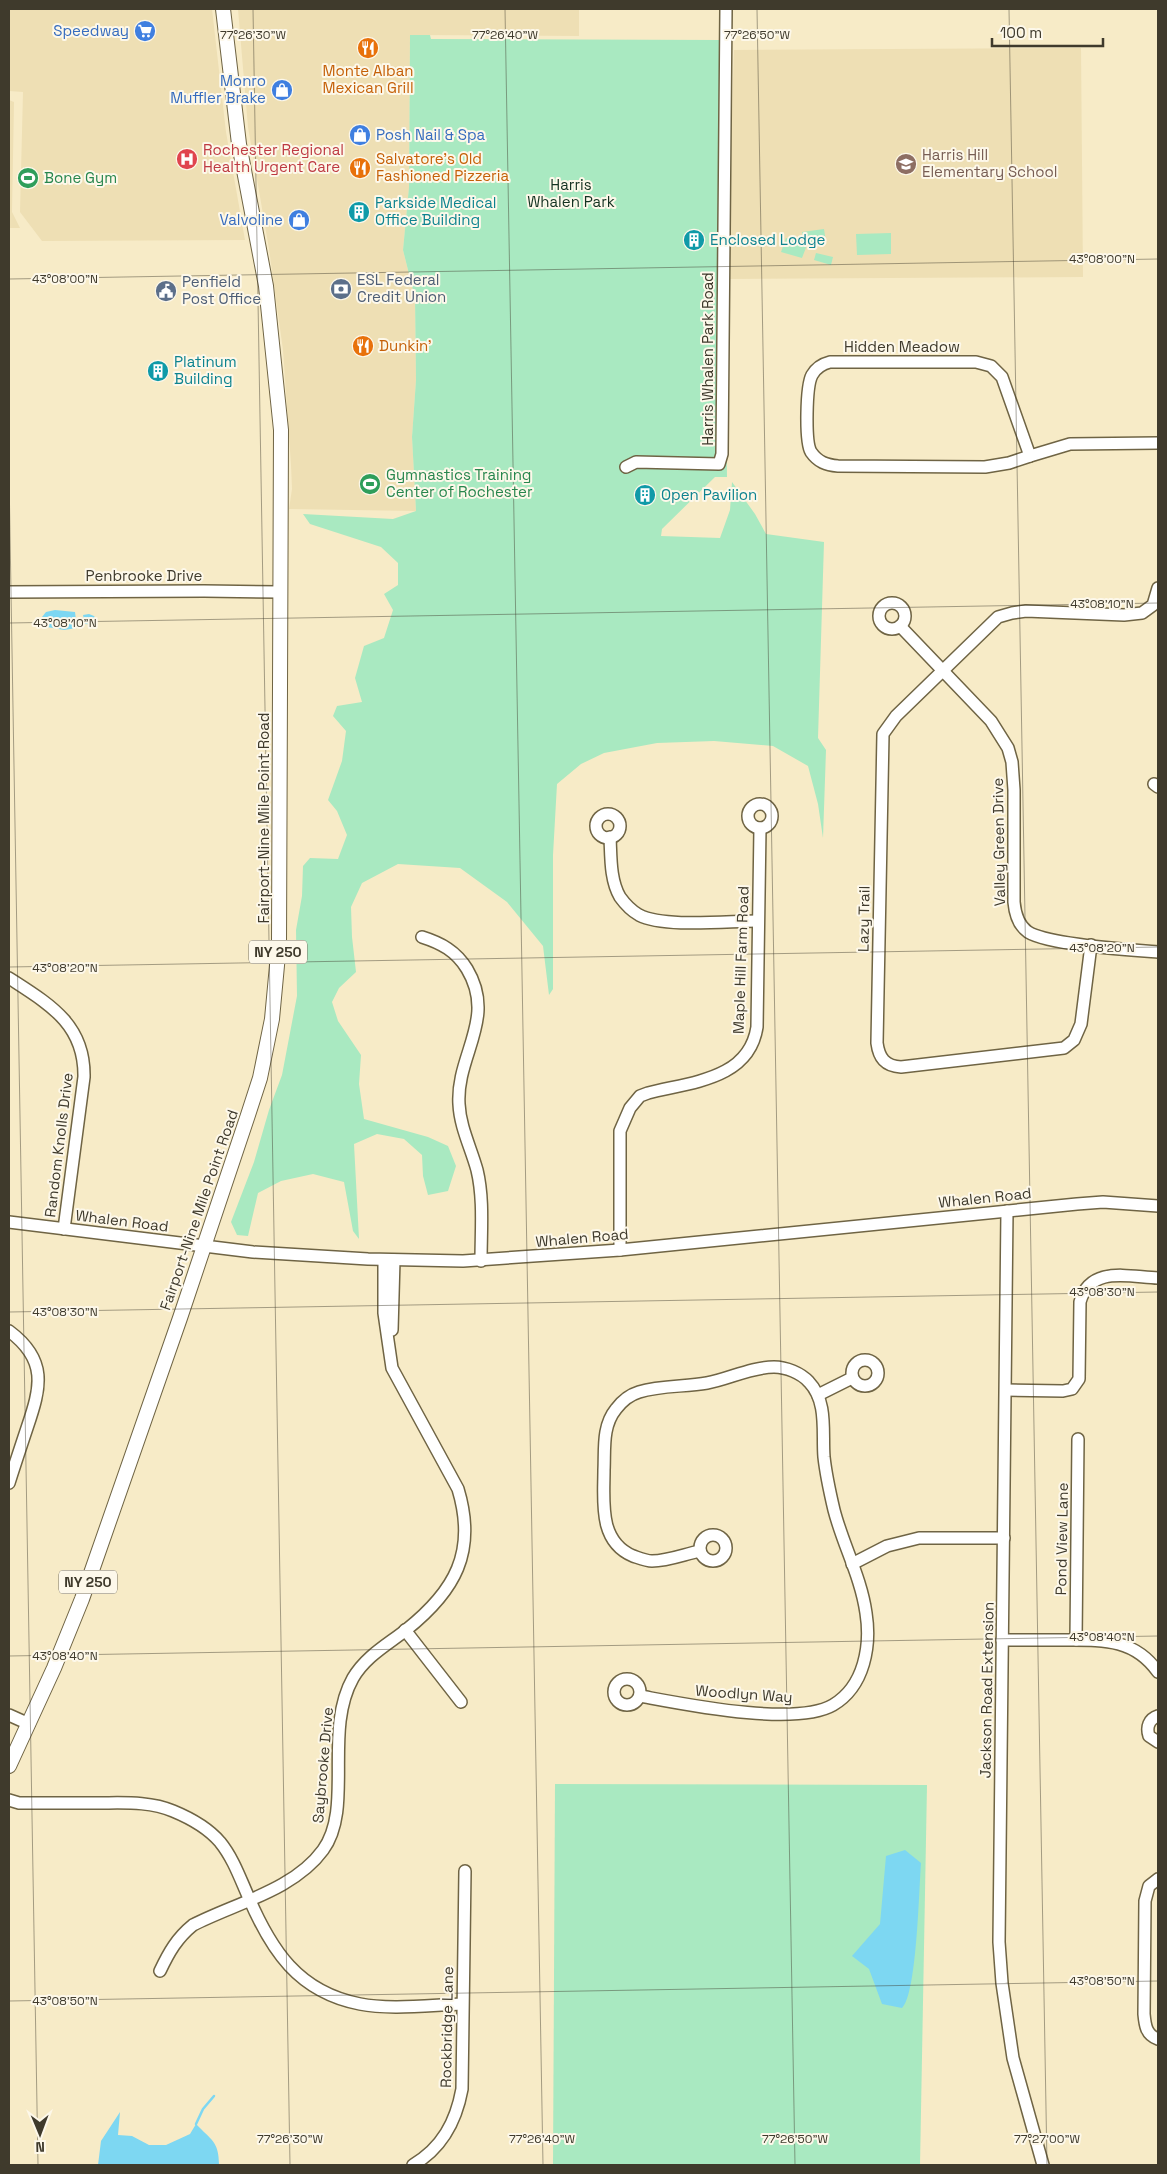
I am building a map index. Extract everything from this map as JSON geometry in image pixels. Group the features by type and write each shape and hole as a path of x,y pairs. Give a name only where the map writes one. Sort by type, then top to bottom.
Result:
{"main road":[{"name":"Fairport-Nine Mile Point Road","path":"9,1766 54,1668 100,1550 260,1078 274,1002 281,884 281,430 266,286 239,144 223,9"}],"street":[{"name":"Harris Whalen Park Road","path":"626,467 636,462 720,464 722,454 726,9"},
{"name":"Hidden Meadow","path":"1030,456 1002,377 996,370 984,363 830,362 817,368 810,378 808,406 809,448 816,459 829,466 985,467 997,466 1070,444 1158,443"},
{"name":"Lazy Trail","path":"1091,945 1078,1033 1074,1040 1064,1048 901,1067 888,1065 880,1056 877,1043 882,734 896,716 942,670 993,621 1005,614 1026,611 1124,615 1142,613 1153,605 1158,588"},
{"name":"Penbrooke Drive","path":"9,592 280,592"},
{"name":"Valley Green Drive","path":"900,626 991,721 1008,748 1012,762 1014,790 1014,902 1021,926 1037,936 1091,945 1158,952"},
{"name":"Maple Hill Farm Road","path":"620,1250 619,1142 620,1131 626,1115 640,1096 722,1073 736,1066 748,1052 757,1027 757,921 760,828"},
{"path":"610,837 612,872 616,887 626,904 639,915 650,919 675,922 757,921"},
{"path":"422,937 446,947 459,958 470,975 478,998 479,1017 461,1083 459,1102 463,1126 478,1179 481,1261"},
{"name":"Random Knolls Drive","path":"9,978 56,1009 71,1029 81,1047 84,1077 64,1229"},
{"name":"Whalen Road","path":"9,1222 294,1256 481,1261 620,1250 1103,1202 1158,1206"},
{"name":"Jackson Road Extension","path":"1007,1211 999,1942 1002,1983 1013,2058 1043,2165"},
{"name":"Saybrooke Drive","path":"160,1970 181,1934 193,1925 299,1875 324,1848 336,1817 339,1720 352,1679 365,1662 436,1604 456,1576 465,1542 466,1524 464,1508 458,1490 398,1383 389,1357 384,1313 389,1260"},
{"path":"1006,1390 1063,1391 1072,1389 1079,1379 1080,1302 1087,1287 1094,1280 1105,1276 1158,1278"},
{"path":"9,1331 26,1346 36,1366 40,1383 36,1401 9,1483"},
{"path":"700,1551 651,1561 626,1552 611,1537 607,1528 604,1509 605,1437 607,1424 616,1408 628,1396 639,1392 706,1384 761,1368 775,1367 798,1373 808,1381 818,1395 852,1378"},
{"name":"Woodlyn Way","path":"640,1696 717,1709 789,1714 809,1712 834,1704 854,1684 861,1672 867,1646 868,1630 864,1600 839,1530 828,1480 822,1409 818,1395"},
{"name":"Pond View Lane","path":"1076,1640 1078,1439"},
{"path":"852,1564 887,1546 919,1538 1004,1538"},
{"path":"405,1630 461,1702"},
{"path":"1002,1640 1107,1641 1132,1648 1142,1654 1158,1672"},
{"path":"9,1715 29,1724"},
{"path":"1158,1716 1152,1720 1148,1727 1149,1736 1158,1742"},
{"path":"9,1800 18,1803 151,1804 189,1818 219,1842 230,1857 262,1929 274,1948 290,1968 323,1992 342,2000 361,2004 462,2004"},
{"name":"Rockbridge Lane","path":"413,2165 429,2154 443,2140 460,2103 462,2089 465,1871"},
{"path":"1158,1879 1149,1886 1145,1901 1144,2014 1146,2029 1149,2034 1158,2039"}],"shaded area":[{"path":"9,9 212,9 226,132 245,240 42,241 20,212 23,92 9,91"},
{"path":"238,9 579,9 579,36 410,35 409,187 403,250 415,298 416,380 412,437 416,511 289,509 292,489 283,350 269,249 248,127"},
{"name":"Harris Hill Elementary School","path":"1081,48 1083,277 727,279 734,50"},
{"path":"9,100 14,102 12,212 20,228 9,228"}],"green space":[{"name":"Harris Whalen Park","path":"410,35 430,35 431,39 721,40 727,477 715,477 662,529 661,536 720,538 730,510 732,482 755,514 766,534 824,542 818,738 826,750 823,838 818,804 808,766 773,746 714,741 657,743 604,753 581,764 557,784 553,855 553,989 549,995 543,946 507,902 460,868 398,864 362,883 351,907 356,972 339,988 332,1002 338,1021 361,1055 359,1084 364,1119 428,1137 448,1146 456,1166 448,1191 428,1195 423,1176 422,1155 404,1139 377,1134 354,1144 359,1239 353,1231 344,1182 313,1174 281,1181 258,1193 248,1236 237,1235 231,1222 254,1162 269,1110 282,1075 297,996 296,930 302,896 303,866 310,858 338,859 347,835 337,811 328,800 342,761 346,731 333,716 337,706 362,702 355,678 364,646 384,638 393,610 384,594 398,585 398,563 381,547 310,524 303,514 393,519 416,511 412,437 416,380 415,298 403,250 409,187"},
{"path":"824,229 826,242 807,245 802,258 781,252 786,238 803,243 802,232"},
{"path":"891,233 891,254 857,255 856,234"},
{"path":"816,253 833,257 831,265 814,260"},
{"path":"555,1784 927,1785 920,2165 553,2165"}],"water":[{"path":"55,610 75,612 77,628 64,630 47,627 42,617 46,612"},
{"path":"89,614 97,620 96,625 85,624 83,615"},
{"path":"905,1850 921,1863 914,1963 907,1999 902,2008 882,2004 869,1969 852,1956 880,1924 886,1856"},
{"path":"120,2112 118,2135 132,2136 149,2145 166,2145 190,2134 196,2124 216,2146 219,2165 98,2165 101,2141"}],"waterway":[{"path":"196,2124 203,2109 214,2096"}],"place":[{"name":"Speedway","path":"145,31"},
{"name":"Monte Alban Mexican Grill","path":"368,48"},
{"name":"Monro Muffler Brake","path":"282,90"},
{"name":"Posh Nail & Spa","path":"360,135"},
{"name":"Rochester Regional Health Urgent Care","path":"187,159"},
{"name":"Harris Hill Elementary School","path":"906,164"},
{"name":"Salvatore's Old Fashioned Pizzeria","path":"360,168"},
{"name":"Bone Gym","path":"28,178"},
{"name":"Parkside Medical Office Building","path":"359,212"},
{"name":"Valvoline","path":"299,220"},
{"name":"Enclosed Lodge","path":"694,240"},
{"name":"ESL Federal Credit Union","path":"341,289"},
{"name":"Penfield Post Office","path":"166,291"},
{"name":"Dunkin'","path":"363,346"},
{"name":"Platinum Building","path":"158,371"},
{"name":"Gymnastics Training Center of Rochester","path":"370,484"},
{"name":"Open Pavilion","path":"645,495"}]}
